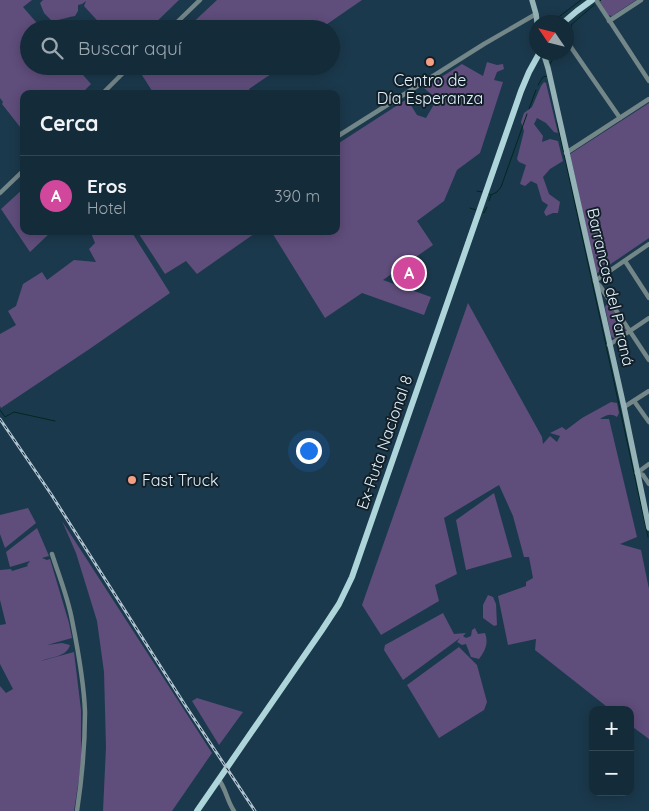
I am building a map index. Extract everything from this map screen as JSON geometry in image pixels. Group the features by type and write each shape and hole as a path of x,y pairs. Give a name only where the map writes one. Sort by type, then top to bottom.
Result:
{"main road":[{"path":"572,15 594,0"},
{"name":"Ex-Ruta Nacional 8","path":"197,811 322,630 339,604 352,577 521,91 536,60"}],"street":[{"path":"179,20 200,0"},
{"path":"340,135 536,14 532,0"},
{"path":"594,0 649,81"},
{"path":"609,21 641,0"},
{"path":"574,52 620,118"},
{"name":"Barrancas del Paraná","path":"544,60 548,68 624,407 649,528"},
{"path":"106,90 121,75"},
{"path":"566,153 649,99"},
{"path":"0,193 20,174"},
{"path":"649,244 595,280 649,360"},
{"path":"625,261 649,298"},
{"path":"609,345 649,318"},
{"path":"624,407 649,391"},
{"path":"634,401 649,422"},
{"path":"637,473 649,464"},
{"path":"637,473 643,475 649,484"},
{"path":"52,554 72,619 83,692 84,748 77,811"},
{"path":"219,780 234,811"}],"shaded area":[{"path":"0,0 32,0 23,7 34,20 20,20 20,75 83,75 91,84 85,90 20,90 20,127 2,104 3,102 0,98"},
{"path":"43,0 179,0 158,20 97,20 84,6 86,1 78,5 78,11 75,16 51,20 44,13 40,3"},
{"path":"217,0 362,0 333,20 196,20"},
{"path":"599,0 636,0 612,16 608,15"},
{"path":"487,62 497,65 503,64 504,69 497,72 494,80 503,82 480,153 457,170 444,201 417,221 433,245 383,280 431,297 424,315 362,293 325,318 273,235 340,235 340,142 407,99 417,115 426,118 437,99 424,88 462,64 483,76"},
{"path":"142,75 270,75 249,90 151,90"},
{"path":"544,82 546,83 558,133 554,132 546,123 537,118 534,124 543,136 542,142 550,139 558,141 563,161 550,169 543,177 549,194 560,202 558,213 546,216 544,212 548,205 542,201 537,184 531,181 525,186 520,184 526,165 517,159 524,131 521,122 524,113 532,107"},
{"path":"649,103 649,238 596,274 570,154"},
{"path":"20,192 20,235 48,235 30,252 1,209"},
{"path":"92,235 134,235 170,293 1,408 0,334 16,325 8,311 16,306 23,284 42,272 47,280 74,260 96,262 89,249 95,243"},
{"path":"140,235 252,235 197,274 186,261 165,274"},
{"path":"468,303 542,437 543,444 550,436 557,442 560,436 550,433 562,427 566,430 582,418 611,402 617,403 619,413 617,417 608,415 600,419 609,419 637,537 620,544 641,550 649,589 649,739 634,728 634,706 606,706 535,650 536,639 508,645 498,596 526,586 526,582 533,578 529,557 524,557 513,516 499,485 444,518 457,574 435,585 439,601 381,635 362,605"},
{"path":"607,304 610,305 626,329 623,334 615,338 611,336 605,307"},
{"path":"494,493 512,557 466,570 456,520"},
{"path":"28,508 36,523 5,548 0,534 0,515"},
{"path":"62,521 212,753 172,811 103,811 106,747 104,672 97,621 76,553"},
{"path":"37,528 49,556 42,558 50,559 72,638 47,645 62,643 70,645 62,654 41,661 74,652 81,710 81,765 74,811 0,811 0,686 6,693 13,689 0,664 0,625 6,624 0,600 0,570 11,569 12,571 28,566 30,561 10,567 6,552"},
{"path":"488,595 493,597 496,604 497,625 494,626 483,618 483,605"},
{"path":"443,613 454,634 466,633 463,636 466,638 471,636 472,630 475,628 478,634 485,633 486,647 483,653 479,659 471,657 466,644 462,645 457,642 460,638 403,680 384,650 385,645"},
{"path":"459,647 477,665 487,702 484,710 439,738 407,685"},
{"path":"197,698 243,712 219,745 192,701"}],"waterway":[{"path":"561,15 581,0"},
{"path":"574,22 594,5"},
{"path":"550,64 552,60"},
{"path":"538,85 543,77 547,76"},
{"path":"529,109 536,90"},
{"path":"489,194 497,192 501,187 527,114"},
{"path":"557,122 648,537"},
{"path":"477,191 482,192"},
{"path":"489,201 491,195"},
{"path":"483,212 487,207"},
{"path":"470,208 476,210"},
{"path":"0,410 5,417 14,412 55,421"}],"railway":[{"path":"0,419 51,494 185,705 255,811"}],"place":[{"name":"Centro de Día Esperanza","path":"430,62"},
{"name":"Eros","path":"409,273"},
{"name":"Fast Truck","path":"132,480"}]}
